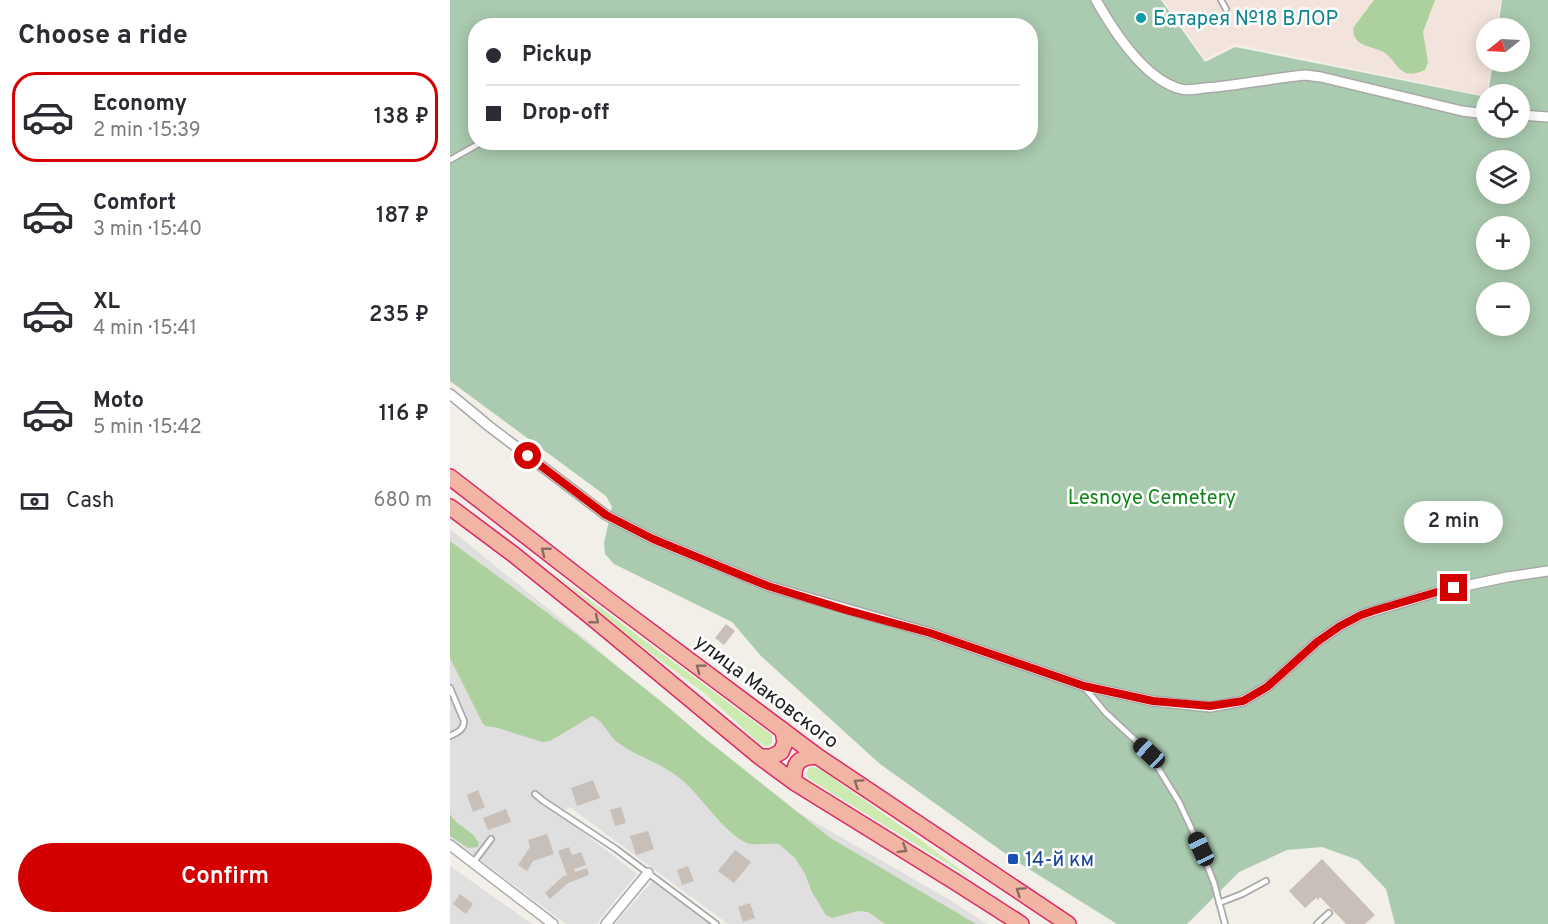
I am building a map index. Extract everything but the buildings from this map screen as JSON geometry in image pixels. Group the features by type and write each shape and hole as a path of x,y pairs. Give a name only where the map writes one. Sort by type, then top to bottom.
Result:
{"highway":[{"name":"улица Маковского","path":"450,477 606,598 817,756 1068,924"},
{"path":"450,507 591,616 760,758 794,782 1021,924"},
{"path":"760,758 782,752 785,743 783,730"},
{"path":"794,782 793,771 797,763 804,757 817,756"}],"street":[{"path":"1096,0 1117,36 1134,55 1164,83 1183,90 1215,88 1305,75 1476,113"},
{"path":"1530,116 1548,117"},
{"path":"450,394 606,515 653,539 768,586 930,633 1084,686 1153,701 1210,706 1243,701 1267,687 1317,642 1361,615 1437,592 1548,571"},
{"path":"450,845 553,924"},
{"path":"606,924 648,873"}],"lane":[{"path":"1221,0 1226,9"},
{"path":"450,160 468,150"},
{"path":"1084,686 1105,712 1149,753 1179,802 1201,849 1226,924"},
{"path":"450,688 465,721 461,730 450,736"},
{"path":"535,794 616,849 716,924"},
{"path":"472,862 491,839"},
{"path":"1219,903 1266,881"},
{"path":"1317,924 1329,913"}],"shaded area":[{"path":"1163,0 1501,0 1498,18 1476,18 1476,72 1490,72 1488,84 1476,84 1476,94 1236,44 1205,59"},
{"path":"450,529 588,641 766,794 950,900 987,924 728,924 571,808 557,811 549,806 637,874 596,924 566,924 450,837"},
{"path":"450,866 532,924 450,924"},
{"path":"655,878 714,924 615,924"}],"green space":[{"name":"Lesnoye Cemetery","path":"450,0 1161,0 1205,62 1235,47 1476,95 1476,138 1530,138 1530,84 1490,84 1491,72 1530,72 1530,18 1499,18 1502,0 1548,0 1548,924 1395,924 1386,889 1358,860 1322,847 1287,850 1239,872 1187,924 1117,924 1013,859 880,764 761,656 732,622 614,564 605,554 604,543 612,507 606,496 450,381"},
{"path":"1374,0 1435,0 1423,32 1428,62 1425,70 1405,73 1385,53 1357,40 1353,28"},
{"path":"450,541 576,634 829,837 976,924 885,924 868,912 858,911 832,918 826,915 795,858 779,844 751,844 738,838 720,822 686,783 617,742 596,718 592,716 550,741 542,742 483,724 450,658"},
{"path":"552,572 772,735 772,743 765,746 755,739 704,693 627,635"},
{"path":"812,767 820,769 974,880 811,780 807,773"},
{"path":"450,814 477,839 478,847 468,848 450,836"}],"place":[{"name":"Батарея №18 ВЛОР","path":"1141,18"},
{"name":"14-й км","path":"1013,859"}],"route":[{"path":"528,456 606,515 653,539 768,586 930,633 1084,686 1153,701 1210,706 1243,701 1267,687 1317,642 1340,626 1361,615 1454,588"}]}
